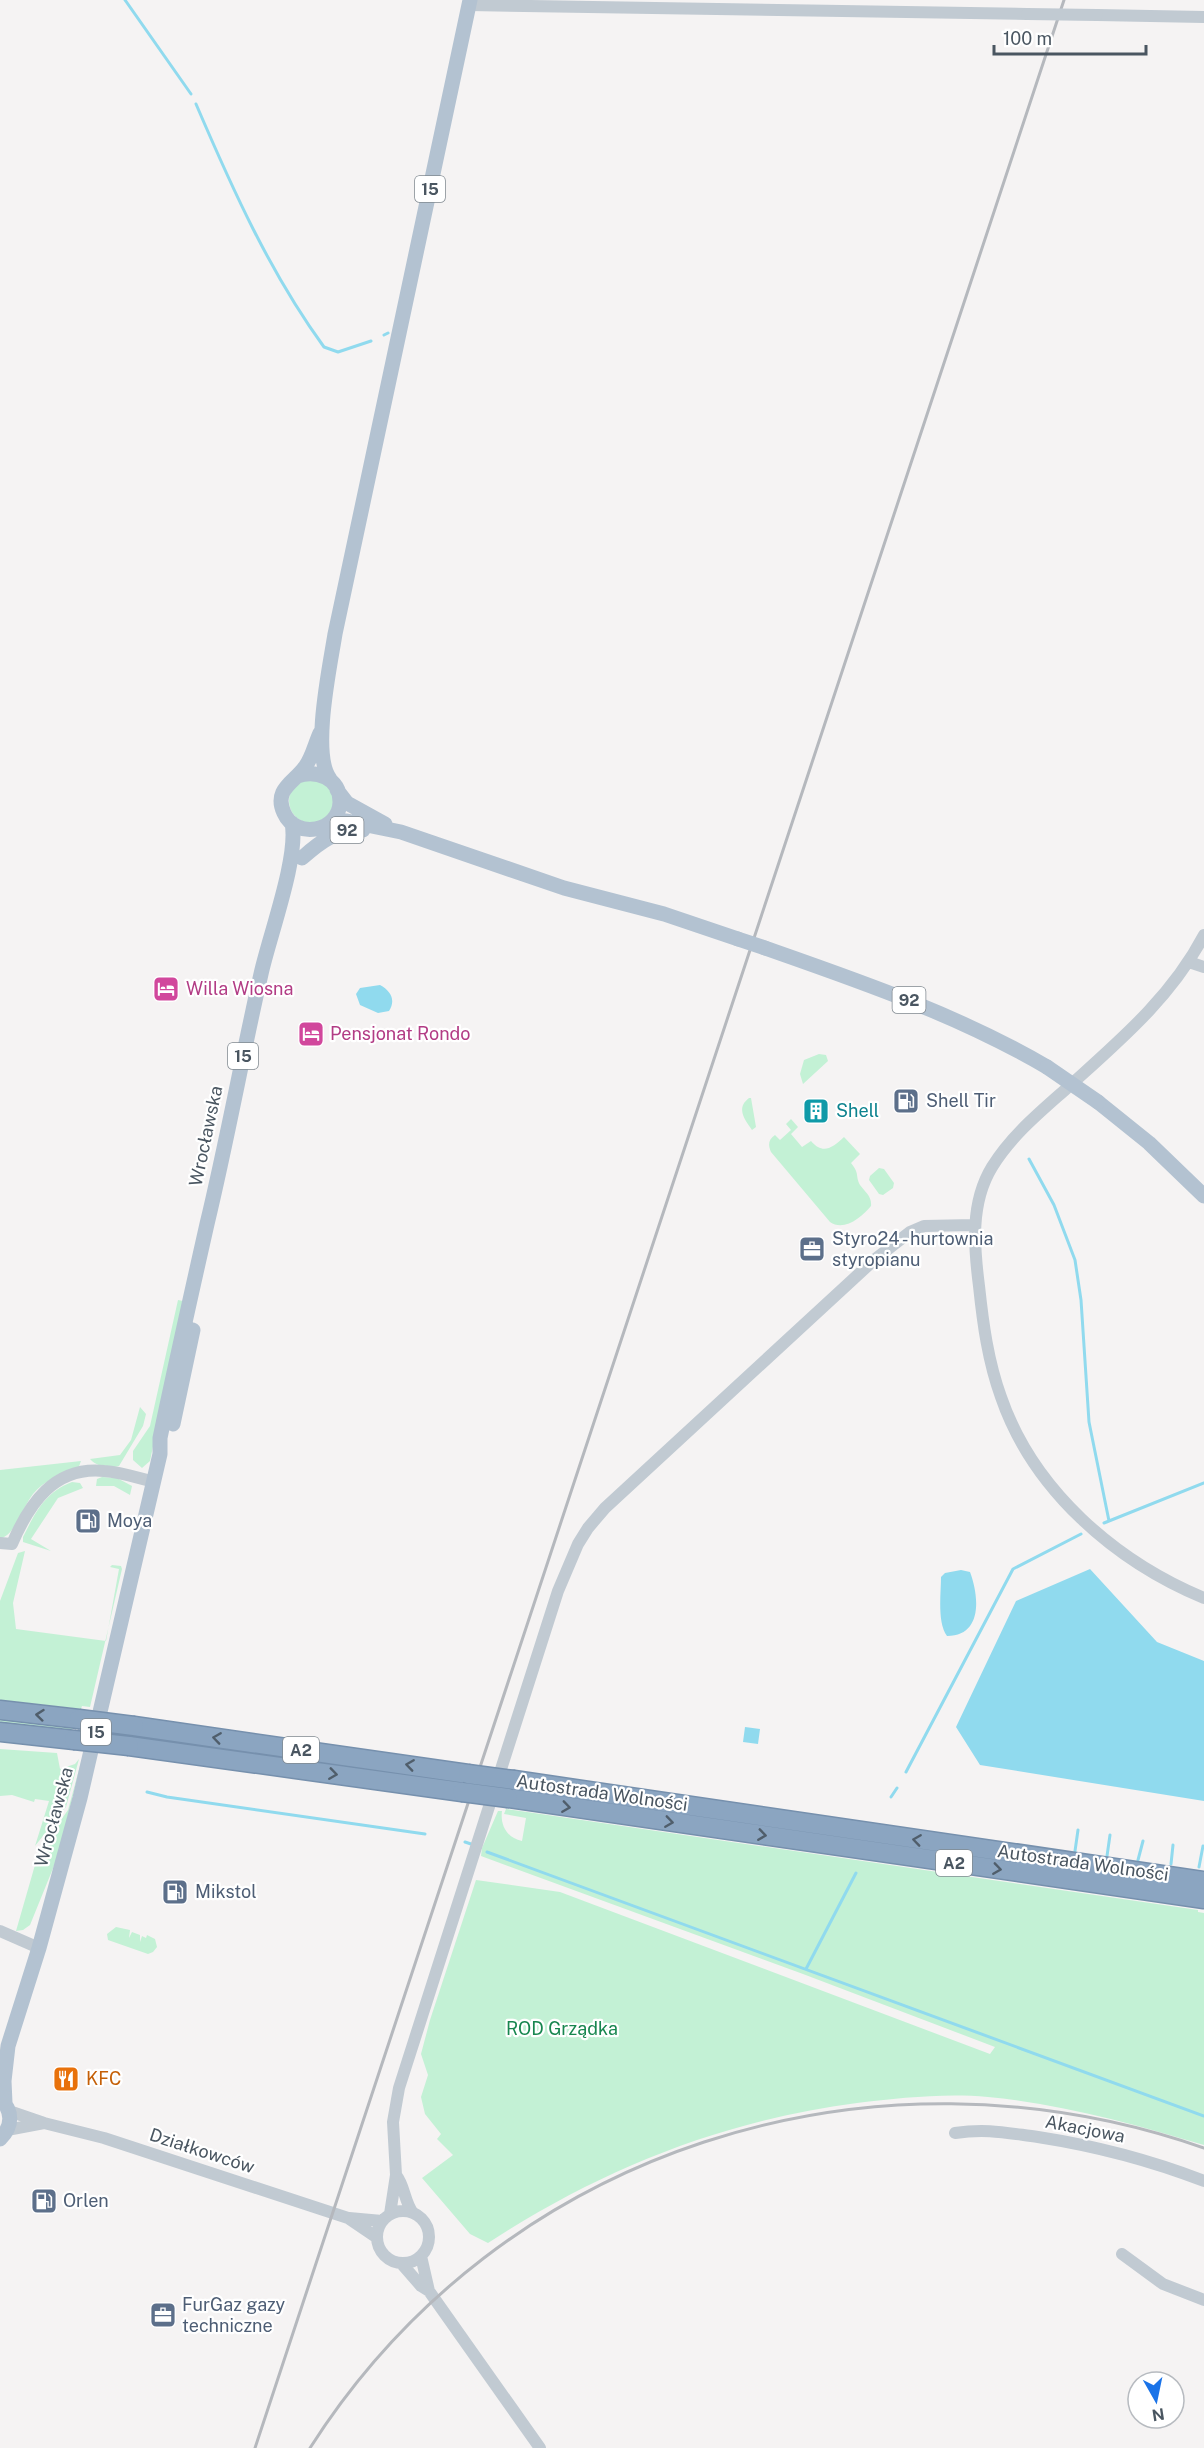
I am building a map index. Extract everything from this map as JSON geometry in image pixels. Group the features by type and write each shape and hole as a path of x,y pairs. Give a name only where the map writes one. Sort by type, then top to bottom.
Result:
{"highway":[{"name":"Autostrada Wolności","path":"0,1710 134,1726 1204,1881"},
{"name":"Autostrada Wolności","path":"0,1732 129,1746 508,1798 1204,1899"}],"main road":[{"name":"15","path":"323,827 337,813 340,801 324,767 322,728 340,606 470,2"},
{"name":"15","path":"292,824 284,814 283,792 288,782 297,776 307,764 322,728"},
{"path":"297,776 310,772 319,773 334,785"},
{"name":"92","path":"334,785 347,803 401,832"},
{"name":"92","path":"323,827 336,821 347,821 401,832 564,888 664,914 936,1010 1005,1043 1047,1067 1098,1102 1149,1143 1204,1196"},
{"path":"292,824 306,830 323,827"},
{"name":"Wrocławska","path":"5,2104 4,2052 39,1948 80,1798 160,1454 169,1439 182,1382 198,1302 207,1224 264,960 286,882 293,836 292,824"},
{"name":"Wrocławska","path":"286,882 303,858 311,836 323,827"},
{"name":"92","path":"303,858 324,840 343,831 401,832"},
{"name":"15","path":"4,2135 10,2118 5,2104"}],"street":[{"path":"470,2 1204,17"},
{"path":"1202,942 1157,1004 1013,1137 991,1169 980,1197 974,1225 981,1300 990,1358 1005,1407 1030,1457 1058,1495 1110,1543 1160,1578 1204,1598"},
{"path":"1188,962 1204,967"},
{"path":"396,2175 413,2213 425,2224 429,2232 429,2241 421,2256 414,2261 401,2263 388,2259 382,2253 376,2237 386,2218 396,2175 393,2122 399,2088 549,1618 570,1561 588,1528 605,1509 723,1399 892,1246 910,1232 924,1226 974,1225"},
{"path":"6,1544 36,1499 52,1485 67,1477 86,1471 104,1471 154,1482"},
{"path":"0,1931 39,1948"},
{"name":"Działkowców","path":"5,2104 44,2123 104,2138 348,2218 376,2237"},
{"name":"Działkowców","path":"4,2135 44,2123"},
{"name":"Akacjowa","path":"955,2133 981,2129 1085,2145 1158,2163 1204,2181"},
{"path":"386,2218 404,2211 413,2213"},
{"name":"Działkowców","path":"348,2218 386,2218"},
{"path":"1122,2254 1163,2284 1204,2300"},
{"path":"421,2256 429,2291 540,2448"},
{"path":"401,2263 421,2286 429,2291"}],"green space":[{"path":"311,779 326,786 333,801 326,816 311,823 296,816 289,801 296,786"},
{"path":"819,1054 826,1055 828,1061 803,1084 800,1074 804,1060"},
{"path":"751,1098 756,1127 752,1130 742,1110"},
{"path":"791,1119 798,1127 791,1134 802,1147 811,1141 824,1149 844,1137 860,1154 851,1163 856,1170 860,1185 869,1197 871,1206 858,1219 841,1225 830,1222 771,1152 769,1145 771,1139 775,1135 780,1140 791,1130 786,1124"},
{"path":"879,1168 884,1169 894,1183 893,1188 883,1195 879,1194 869,1180"},
{"path":"178,1300 183,1301 150,1461 142,1468 133,1460 133,1451 150,1426"},
{"path":"140,1407 146,1414 143,1426 119,1466 104,1467 93,1462 90,1459 120,1455 131,1440"},
{"path":"81,1461 78,1469 53,1478 37,1489 15,1526 0,1539 0,1470"},
{"path":"117,1478 132,1486 130,1495 114,1486 96,1486 97,1479"},
{"path":"72,1482 80,1483 83,1488 58,1498 31,1539 51,1551 23,1542 23,1537 42,1504 55,1491"},
{"path":"25,1551 13,1603 16,1629 105,1641 90,1707 82,1706 81,1709 0,1700 0,1601 18,1553"},
{"path":"112,1565 121,1566 122,1569 108,1627 119,1569 110,1567"},
{"path":"0,1716 73,1724 72,1734 0,1725"},
{"path":"137,1733 465,1781 464,1784 136,1740"},
{"path":"0,1749 57,1753 60,1769 75,1764 79,1759 66,1807 35,1846 49,1801 35,1799 34,1802 12,1795 0,1796"},
{"path":"83,1755 58,1856 30,1925 23,1930 16,1931 39,1851 68,1810"},
{"name":"ROD Grządka","path":"506,1809 1198,1910 1204,1913 1204,2145 1097,2116 1016,2100 939,2096 857,2103 758,2122 664,2152 575,2192 488,2243 470,2234 422,2178 453,2155 437,2139 441,2134 425,2114 421,2097 428,2075 421,2054 476,1880 560,1892 990,2054 995,2047 481,1856 482,1848 498,1811 502,1811 503,1826 509,1834 522,1841 526,1818 504,1814"},
{"path":"116,1927 130,1930 129,1938 132,1932 140,1935 140,1942 142,1936 146,1938 147,1935 155,1939 157,1947 148,1954 108,1940 107,1934"}],"water":[{"path":"380,985 391,996 392,1003 389,1011 378,1013 360,1005 356,994 360,988"},
{"path":"1090,1569 1157,1642 1204,1661 1204,1801 980,1765 956,1727 1016,1601"},
{"path":"961,1570 970,1572 975,1592 975,1613 967,1629 959,1634 947,1636 941,1616 941,1577 945,1573"},
{"path":"745,1727 760,1729 758,1744 743,1742"}],"waterway":[{"path":"125,0 191,94"},
{"path":"196,104 269,260 304,319 324,347 338,352 371,341"},
{"path":"384,335 388,333"},
{"path":"1029,1159 1054,1205 1075,1260 1081,1300 1089,1422 1109,1521"},
{"path":"1104,1523 1204,1483"},
{"path":"906,1772 1013,1569 1081,1534"},
{"path":"891,1797 897,1788"},
{"path":"147,1792 167,1797 425,1834"},
{"path":"1075,1851 1078,1830"},
{"path":"1107,1856 1110,1835"},
{"path":"1138,1860 1143,1841"},
{"path":"465,1842 471,1844"},
{"path":"1171,1864 1173,1845"},
{"path":"1199,1867 1203,1846"},
{"path":"487,1852 1204,2116"},
{"path":"806,1969 856,1873"}],"railway":[{"path":"255,2448 1064,0"},
{"path":"310,2448 390,2344 484,2258 589,2191 704,2142 826,2113 951,2104 1078,2115 1204,2148"}],"place":[{"name":"Willa Wiosna","path":"166,989"},
{"name":"Pensjonat Rondo","path":"311,1034"},
{"name":"Shell Tir","path":"906,1101"},
{"name":"Shell","path":"816,1111"},
{"name":"Styro24 - hurtownia styropianu","path":"812,1249"},
{"name":"Moya","path":"88,1521"},
{"name":"Mikstol","path":"175,1892"},
{"name":"KFC","path":"66,2079"},
{"name":"Orlen","path":"44,2201"},
{"name":"FurGaz gazy techniczne","path":"163,2315"}]}
